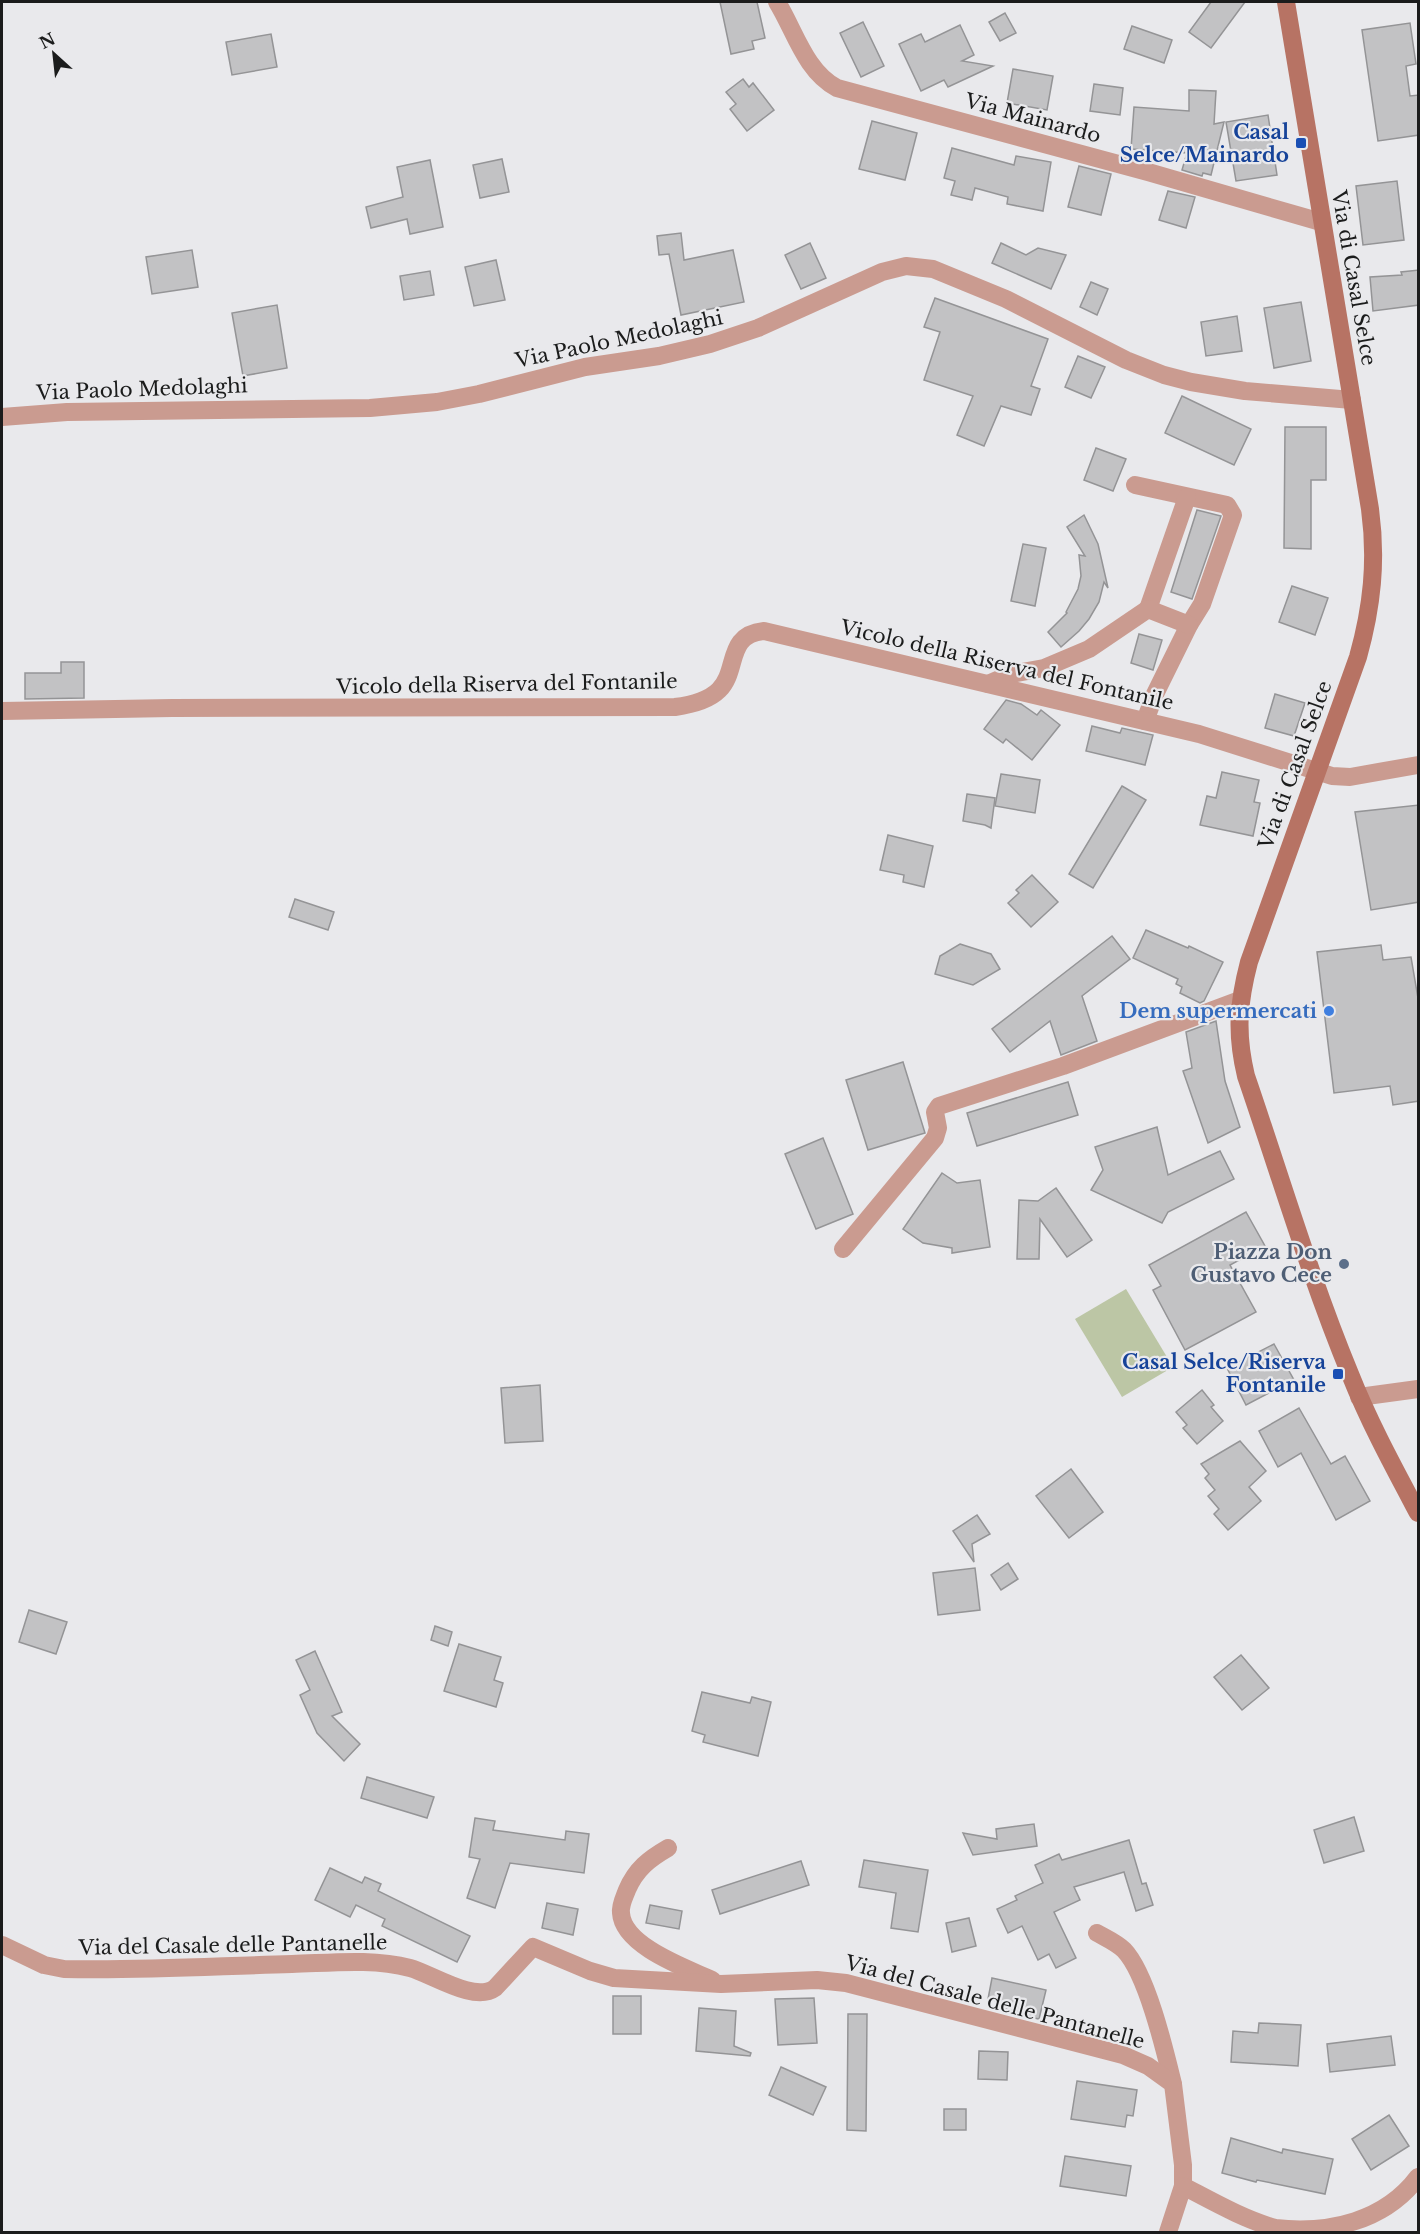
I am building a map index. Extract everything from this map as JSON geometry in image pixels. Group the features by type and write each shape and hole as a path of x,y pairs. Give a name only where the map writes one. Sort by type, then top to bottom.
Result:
{"main road":[{"name":"Via di Casal Selce","path":"1286,2 1372,524 1375,556 1368,623 1358,657 1252,949 1240,1000 1239,1043 1246,1076 1319,1292 1359,1397 1419,1513"}],"street":[{"name":"Via Mainardo","path":"777,2 814,68 826,82 837,88 1148,172 1322,222"},
{"name":"Via Paolo Medolaghi","path":"2,417 91,411 370,408 437,402 479,394 572,370 659,356 710,344 758,328 882,272 906,266 933,269 1006,299 1126,360 1164,375 1219,387 1352,400"},
{"path":"1135,485 1227,505 1233,515 1202,604 1189,625 1155,694 1145,721"},
{"path":"988,684 1011,674 1044,668 1089,649 1148,609 1187,497"},
{"path":"1148,609 1189,625"},
{"name":"Vicolo della Riserva del Fontanile","path":"2,711 172,708 675,707 703,700 719,690 726,679 738,645 746,636 764,631 1214,738 1332,776 1346,777 1419,765"},
{"path":"843,1249 935,1138 938,1128 935,1112 939,1106 1063,1066 1240,1000"},
{"path":"1359,1397 1419,1389"},
{"path":"668,1848 649,1860 636,1873 622,1902 622,1919 633,1936 648,1948 722,1984"},
{"path":"1097,1933 1123,1949 1132,1961 1150,2004 1173,2084 1183,2165 1182,2186 1168,2232"},
{"name":"Via del Casale delle Pantanelle","path":"2,1945 44,1965 64,1970 334,1963 386,1964 417,1970 466,1991 477,1993 495,1988 533,1947 609,1977 722,1984 825,1980 846,1983 1123,2055 1148,2066 1173,2084"},
{"path":"1182,2186 1240,2215 1276,2229 1323,2232 1349,2228 1379,2213 1398,2200 1419,2177"}],"green space":[{"path":"1126,1289 1173,1367 1122,1397 1075,1319"}],"building":[{"path":"720,2 757,2 765,38 752,41 754,49 731,54"},
{"path":"1211,2 1245,2 1211,48 1189,32"},
{"path":"1005,13 1016,33 1000,41 989,22"},
{"path":"863,22 884,66 861,77 840,33"},
{"path":"1410,23 1416,64 1406,66 1410,96 1419,95 1419,135 1378,141 1362,30"},
{"path":"960,25 974,55 962,61 993,66 948,87 944,80 921,91 899,44 921,34 925,42"},
{"path":"1132,26 1172,40 1164,63 1124,49"},
{"path":"271,34 277,67 232,75 226,42"},
{"path":"1013,69 1053,76 1047,110 1007,103"},
{"path":"743,79 749,87 753,83 774,110 747,131 730,109 736,104 726,92"},
{"path":"1094,84 1123,88 1120,115 1090,111"},
{"path":"1189,90 1216,91 1214,124 1224,122 1211,175 1203,173 1202,176 1182,170 1187,153 1131,149 1134,107 1189,111"},
{"path":"1268,115 1277,175 1236,181 1226,122"},
{"path":"872,121 917,133 905,180 859,169"},
{"path":"952,148 1014,165 1016,156 1051,162 1043,211 1007,204 1008,197 975,188 972,200 951,195 955,181 944,178"},
{"path":"502,159 509,192 480,198 473,165"},
{"path":"430,160 443,227 410,234 407,219 371,228 366,207 403,197 397,167"},
{"path":"1079,166 1111,174 1101,215 1068,207"},
{"path":"1397,181 1404,240 1363,245 1356,186"},
{"path":"1168,191 1195,197 1186,228 1159,220"},
{"path":"681,233 684,260 733,250 744,302 681,315 669,254 659,255 657,236"},
{"path":"810,243 826,278 801,289 785,255"},
{"path":"1001,243 1026,255 1038,248 1066,255 1051,289 992,263"},
{"path":"192,250 198,287 152,294 146,257"},
{"path":"496,260 505,300 474,306 465,267"},
{"path":"1419,270 1419,305 1373,311 1370,277 1402,275 1401,272"},
{"path":"430,271 434,295 404,300 400,276"},
{"path":"1091,282 1108,289 1097,315 1080,307"},
{"path":"935,298 1048,339 1031,386 1040,389 1031,415 1001,406 984,446 957,435 973,396 924,380 940,332 924,327"},
{"path":"1301,302 1311,361 1274,368 1264,308"},
{"path":"277,305 287,368 243,376 232,313"},
{"path":"1237,316 1242,351 1206,356 1201,322"},
{"path":"1078,356 1105,367 1091,398 1065,387"},
{"path":"1182,396 1251,429 1234,465 1165,433"},
{"path":"1285,427 1326,427 1326,480 1311,480 1311,549 1284,548"},
{"path":"1096,448 1126,459 1113,491 1084,480"},
{"path":"1197,510 1221,516 1192,599 1171,592"},
{"path":"1084,515 1098,544 1108,588 1104,582 1099,602 1089,619 1061,647 1048,632 1067,613 1078,589 1081,576 1079,555 1085,556 1067,527"},
{"path":"1023,544 1046,548 1035,606 1011,601"},
{"path":"1292,586 1328,598 1315,635 1279,622"},
{"path":"1139,634 1162,640 1153,670 1131,663"},
{"path":"61,662 84,662 84,698 25,699 25,673 61,673"},
{"path":"1275,694 1305,703 1294,736 1265,728"},
{"path":"1006,700 1021,704 1037,715 1041,710 1060,725 1032,760 1006,739 1003,743 984,729"},
{"path":"1092,726 1120,733 1122,728 1153,735 1145,765 1086,751"},
{"path":"1222,772 1259,780 1254,802 1260,803 1253,836 1200,825 1207,796 1216,798"},
{"path":"1001,774 1040,780 1035,813 995,806"},
{"path":"1122,786 1146,800 1093,888 1069,874"},
{"path":"967,794 995,798 991,828 963,821"},
{"path":"1419,805 1419,902 1371,910 1355,812"},
{"path":"888,835 933,846 924,887 903,882 904,875 880,870"},
{"path":"1032,875 1058,902 1031,927 1008,903 1019,893 1016,890"},
{"path":"295,899 334,912 328,930 289,917"},
{"path":"1146,930 1223,962 1204,1001 1200,1003 1180,993 1182,987 1176,984 1178,979 1133,958"},
{"path":"1112,936 1130,959 1082,996 1097,1041 1061,1055 1050,1021 1010,1052 992,1029"},
{"path":"960,944 991,954 1000,969 973,985 935,974 940,956"},
{"path":"1381,945 1383,960 1411,957 1419,1004 1419,1101 1393,1105 1390,1086 1334,1093 1317,952"},
{"path":"1216,1021 1225,1081 1240,1127 1208,1143 1183,1071 1192,1068 1186,1032"},
{"path":"903,1062 925,1133 868,1150 846,1080"},
{"path":"1068,1082 1078,1115 977,1146 967,1113"},
{"path":"1157,1127 1168,1175 1220,1151 1234,1179 1168,1212 1162,1223 1091,1190 1103,1170 1095,1147"},
{"path":"823,1138 853,1214 816,1229 785,1154"},
{"path":"942,1173 957,1183 980,1180 990,1247 952,1253 952,1248 923,1243 903,1229"},
{"path":"1056,1188 1092,1240 1067,1257 1040,1219 1039,1259 1017,1259 1019,1200 1038,1201"},
{"path":"1246,1212 1265,1246 1230,1265 1256,1312 1185,1350 1153,1290 1161,1286 1149,1265"},
{"path":"1274,1344 1294,1380 1246,1405 1227,1368"},
{"path":"540,1385 543,1441 505,1443 501,1388"},
{"path":"1202,1390 1214,1405 1211,1407 1223,1421 1197,1444 1183,1428 1187,1425 1176,1412"},
{"path":"1299,1408 1331,1464 1345,1456 1370,1501 1336,1520 1301,1453 1278,1467 1259,1431"},
{"path":"1240,1441 1266,1471 1249,1487 1261,1501 1228,1530 1214,1514 1219,1509 1208,1496 1215,1490 1205,1478 1209,1474 1201,1464"},
{"path":"1071,1469 1103,1512 1069,1538 1036,1496"},
{"path":"977,1515 990,1534 972,1544 974,1562 953,1531"},
{"path":"1008,1563 1018,1579 1001,1590 991,1575"},
{"path":"975,1568 980,1610 938,1615 933,1573"},
{"path":"29,1610 67,1622 56,1654 19,1642"},
{"path":"435,1626 452,1632 448,1646 431,1640"},
{"path":"459,1644 501,1657 494,1680 503,1683 496,1707 444,1691"},
{"path":"315,1651 342,1712 332,1716 360,1744 344,1761 317,1733 300,1695 310,1690 296,1660"},
{"path":"1241,1655 1269,1688 1242,1710 1214,1677"},
{"path":"702,1692 750,1703 752,1697 771,1702 758,1756 703,1742 705,1735 692,1731"},
{"path":"367,1777 434,1797 427,1818 361,1798"},
{"path":"1354,1817 1364,1851 1324,1863 1314,1830"},
{"path":"475,1818 495,1821 493,1830 565,1840 566,1831 589,1834 584,1873 510,1863 495,1908 467,1898 480,1859 469,1857"},
{"path":"1034,1824 1037,1846 973,1855 963,1833 997,1839 996,1829"},
{"path":"1129,1840 1142,1884 1146,1883 1153,1905 1136,1911 1124,1872 1074,1887 1080,1900 1054,1912 1076,1958 1056,1968 1049,1954 1038,1960 1022,1926 1008,1933 997,1909 1017,1900 1015,1896 1043,1883 1035,1865 1059,1854 1062,1860"},
{"path":"864,1860 928,1870 918,1932 891,1928 896,1893 859,1887"},
{"path":"801,1861 809,1885 720,1914 712,1890"},
{"path":"330,1868 362,1883 365,1877 381,1884 378,1891 470,1936 457,1962 382,1926 385,1919 356,1905 350,1917 315,1900"},
{"path":"547,1903 578,1909 573,1935 542,1928"},
{"path":"650,1905 682,1911 679,1929 646,1923"},
{"path":"969,1918 976,1946 952,1952 946,1923"},
{"path":"992,1978 1046,1990 1039,2019 1004,2011 1006,2003 988,1999"},
{"path":"613,1996 641,1996 641,2034 613,2034"},
{"path":"814,1998 817,2043 778,2045 775,1999"},
{"path":"699,2008 736,2011 734,2046 751,2053 750,2056 696,2051"},
{"path":"848,2014 867,2014 866,2131 847,2130"},
{"path":"1259,2023 1301,2025 1298,2066 1231,2062 1233,2031 1258,2033"},
{"path":"1391,2036 1395,2065 1330,2072 1327,2044"},
{"path":"979,2051 1008,2052 1007,2080 978,2079"},
{"path":"781,2067 826,2087 813,2115 769,2095"},
{"path":"1077,2081 1137,2090 1133,2116 1127,2115 1125,2127 1071,2119"},
{"path":"944,2109 966,2109 966,2130 944,2130"},
{"path":"1389,2115 1409,2146 1371,2170 1352,2139"},
{"path":"1231,2138 1282,2153 1283,2149 1333,2159 1325,2194 1257,2180 1256,2182 1222,2173"},
{"path":"1065,2156 1131,2166 1126,2196 1060,2186"}],"place":[{"name":"Casal Selce/Mainardo","path":"1301,143"},
{"name":"Dem supermercati","path":"1329,1011"},
{"name":"Piazza Don Gustavo Cece","path":"1344,1264"},
{"name":"Casal Selce/Riserva Fontanile","path":"1338,1374"}]}
